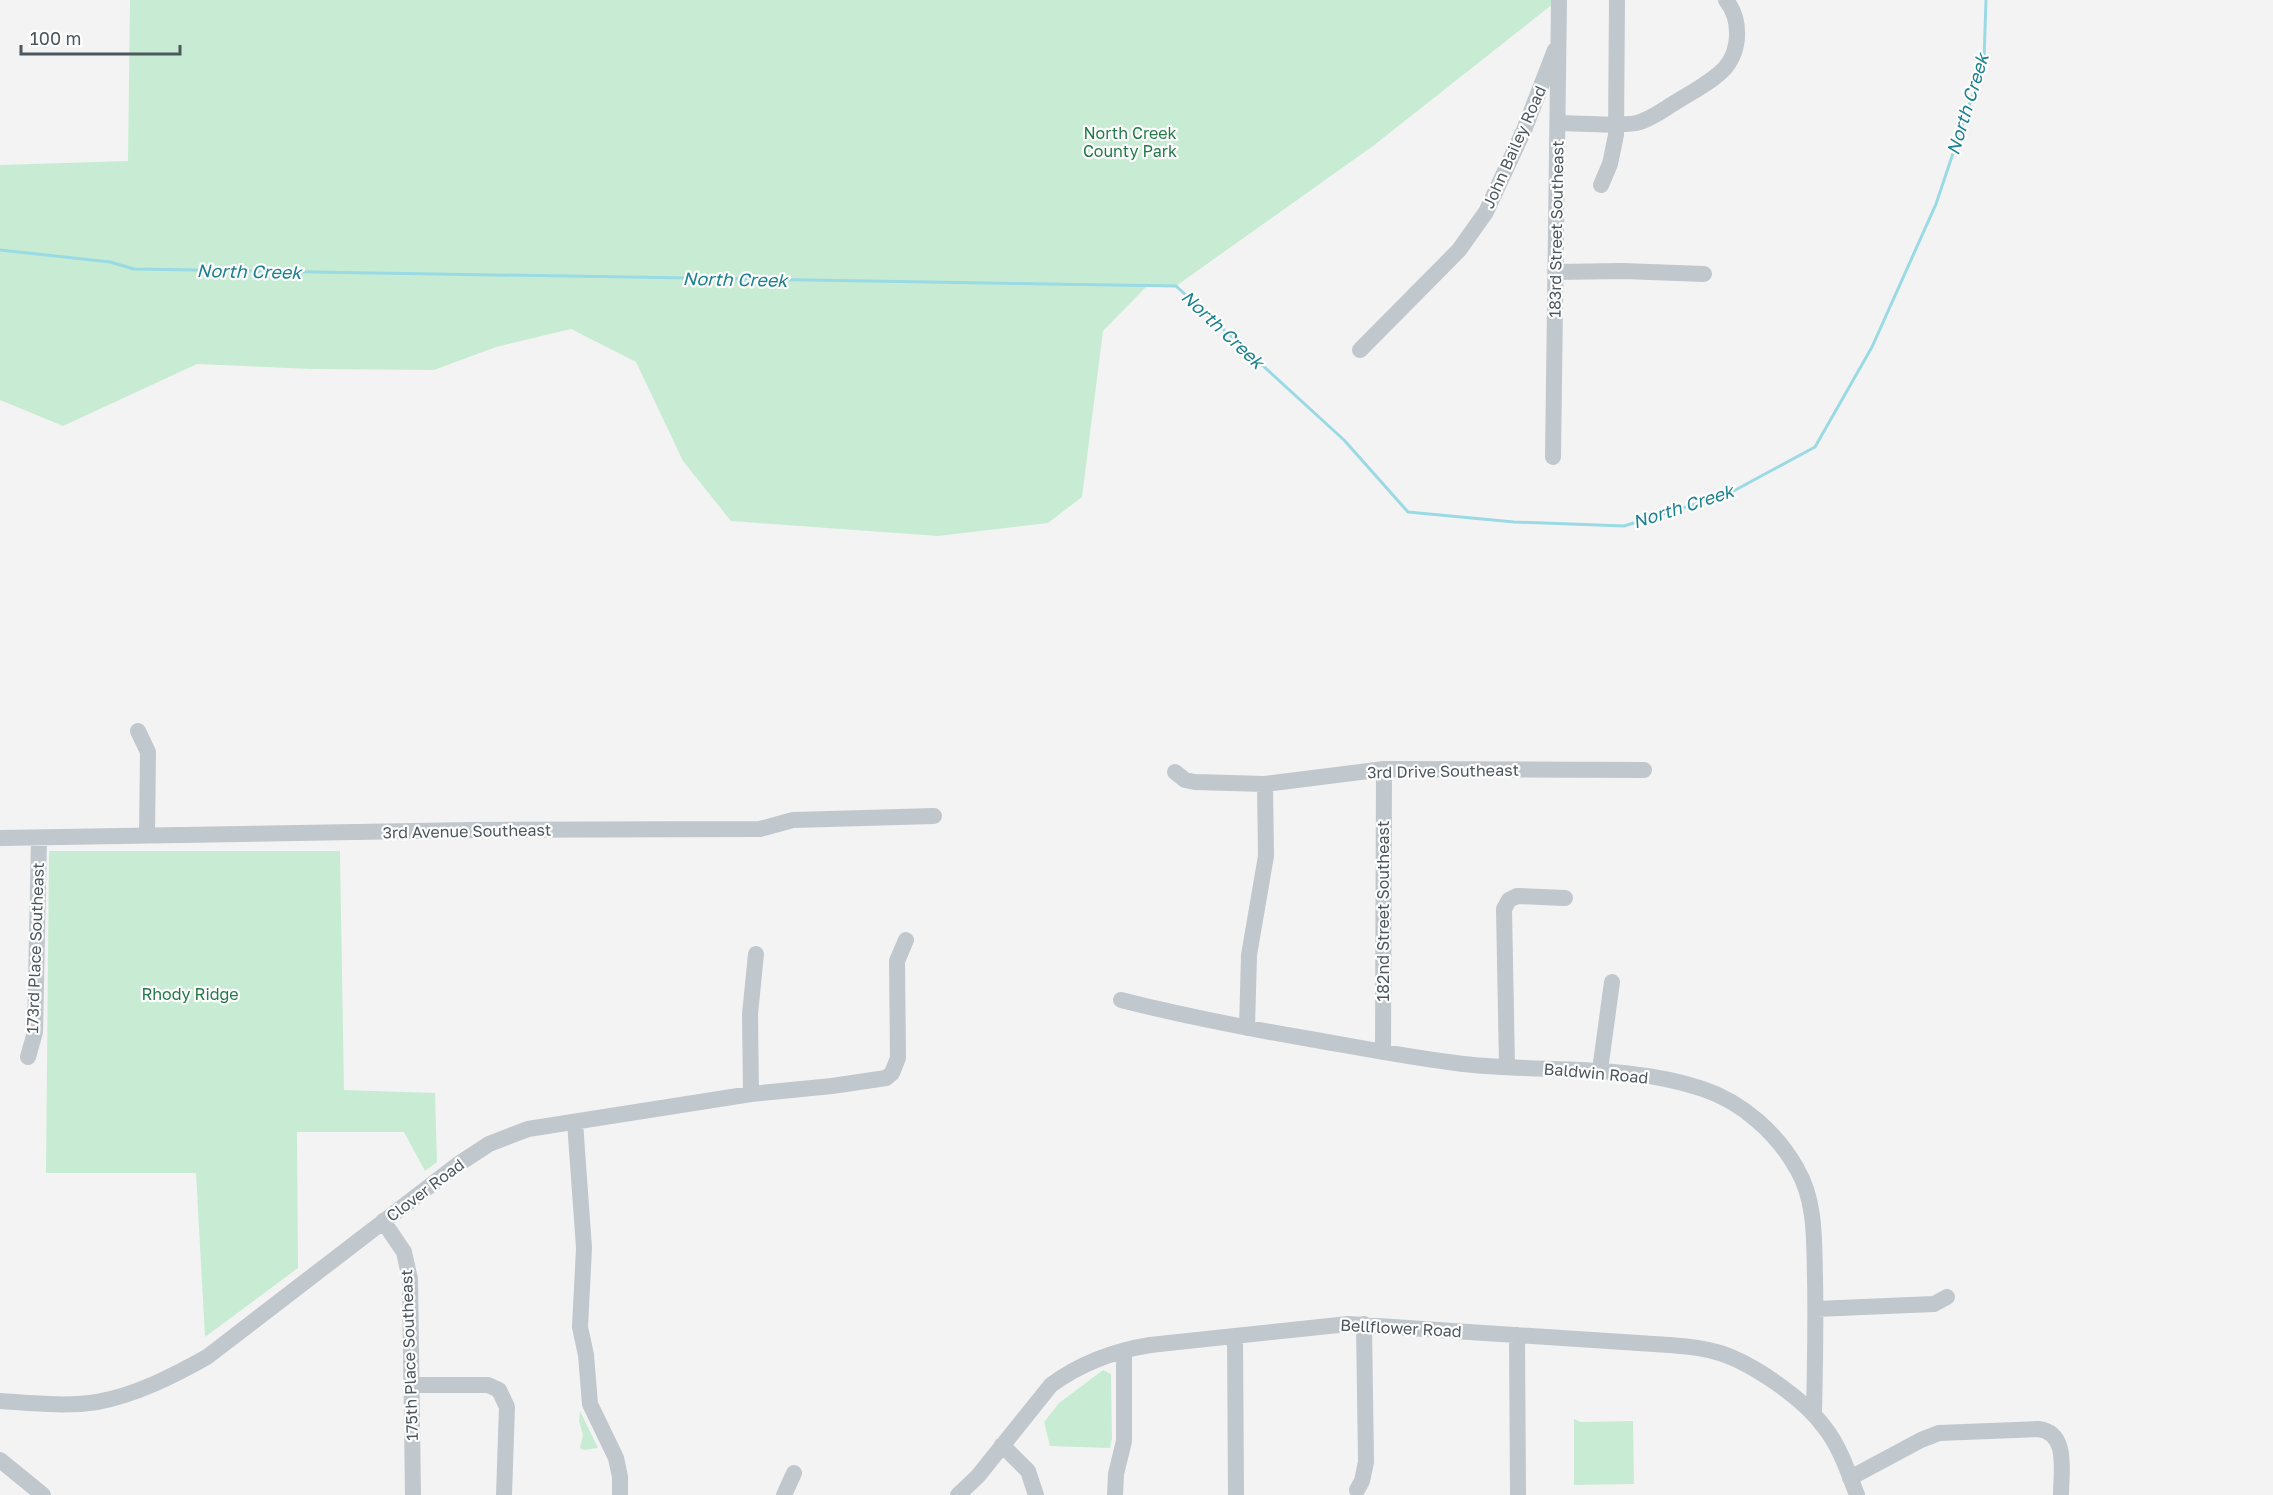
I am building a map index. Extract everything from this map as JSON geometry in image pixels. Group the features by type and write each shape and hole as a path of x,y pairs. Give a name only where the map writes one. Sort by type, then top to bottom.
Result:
{"street":[{"name":"183rd Street Southeast","path":"1553,457 1559,0"},
{"path":"1601,185 1610,164 1616,135 1617,0"},
{"path":"1558,123 1636,123 1654,115 1706,82 1725,68 1735,50 1738,29 1732,8 1726,0"},
{"name":"John Bailey Road","path":"1360,350 1460,250 1486,212 1524,130 1559,41"},
{"path":"1554,272 1623,271 1704,274"},
{"path":"138,732 148,752 147,835"},
{"name":"3rd Drive Southeast","path":"1175,772 1185,780 1195,782 1265,784 1384,769 1644,770"},
{"name":"182nd Street Southeast","path":"1383,1052 1384,769"},
{"path":"1247,1028 1249,955 1266,856 1265,784"},
{"name":"3rd Avenue Southeast","path":"0,838 760,828 793,820 934,816"},
{"name":"173rd Place Southeast","path":"28,1057 35,1032 39,838"},
{"path":"1507,1066 1504,909 1509,900 1517,896 1565,898"},
{"name":"Clover Road","path":"0,1401 48,1404 96,1402 141,1389 176,1375 207,1357 457,1165 489,1144 528,1129 751,1094 879,1080 892,1073 898,1058 897,960 906,940"},
{"path":"751,1094 750,1014 756,954"},
{"path":"1600,1070 1612,982"},
{"name":"Baldwin Road","path":"1121,1000 1190,1017 1383,1052 1463,1064 1600,1070 1674,1081 1720,1096 1746,1112 1779,1143 1798,1170 1810,1204 1814,1237 1816,1309 1814,1413"},
{"path":"574,1122 584,1248 580,1327 586,1355 590,1404 616,1458 620,1477 620,1495"},
{"name":"175th Place Southeast","path":"383,1221 404,1252 408,1265 413,1495"},
{"path":"1816,1309 1934,1304 1947,1297"},
{"path":"1357,1490 1362,1482 1366,1462 1364,1324"},
{"name":"Bellflower Road","path":"958,1495 978,1476 1050,1385 1082,1365 1124,1351 1150,1346 1333,1325 1364,1324 1703,1348 1726,1355 1783,1389 1814,1413 1827,1430 1857,1495"},
{"path":"1517,1335 1518,1495"},
{"path":"1235,1336 1236,1495"},
{"path":"1115,1495 1116,1474 1124,1441 1124,1351"},
{"path":"411,1385 488,1385 499,1390 507,1407 504,1495"},
{"path":"1850,1478 1921,1440 1939,1433 2047,1430 2053,1434 2060,1448 2061,1495"},
{"path":"1002,1445 1028,1471 1036,1495"},
{"path":"0,1460 43,1495"},
{"path":"784,1495 794,1473"}],"green space":[{"name":"North Creek County Park","path":"130,0 1558,0 1373,146 1176,286 1147,286 1103,331 1082,497 1048,523 938,536 731,521 683,461 636,362 571,329 496,347 434,370 311,369 197,364 63,426 0,400 0,165 128,161"},
{"name":"Rhody Ridge","path":"49,851 340,851 344,1090 435,1093 437,1162 425,1171 404,1132 297,1132 298,1268 205,1337 196,1173 46,1173"},
{"path":"1103,1370 1111,1374 1112,1438 1110,1448 1050,1446 1044,1422 1059,1403"},
{"path":"580,1411 598,1448 584,1450 580,1448 583,1435 579,1421"},
{"path":"1574,1419 1581,1422 1633,1421 1634,1484 1574,1485"}],"waterway":[{"name":"North Creek","path":"0,250 110,262 134,269 1176,286 1344,440 1408,512 1514,522 1624,526 1728,494 1815,447 1872,347 1936,204 1984,61 1986,0"}]}
